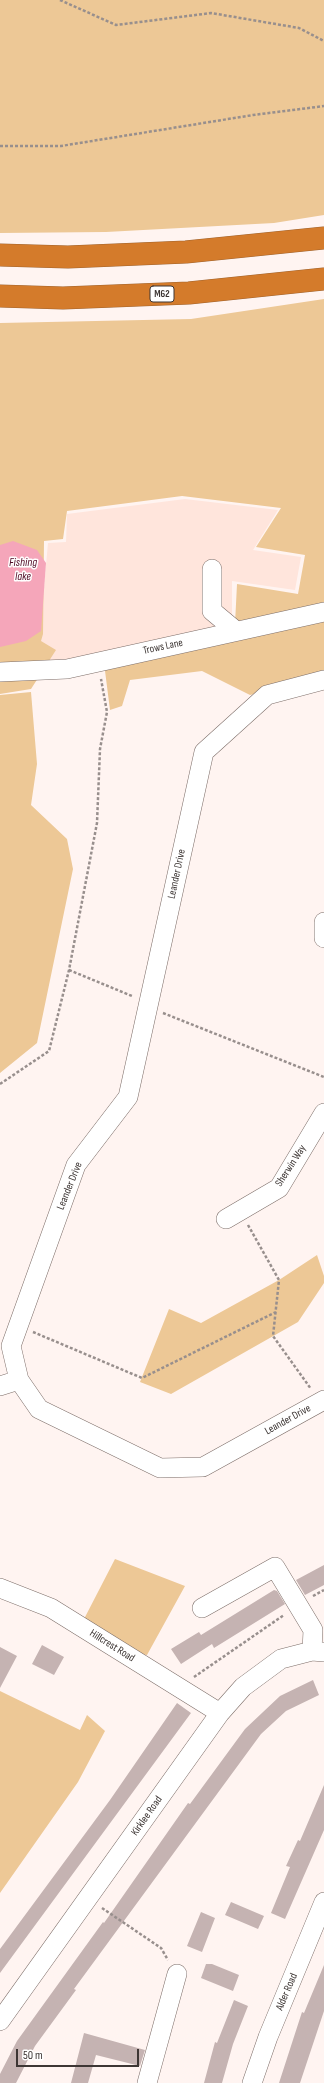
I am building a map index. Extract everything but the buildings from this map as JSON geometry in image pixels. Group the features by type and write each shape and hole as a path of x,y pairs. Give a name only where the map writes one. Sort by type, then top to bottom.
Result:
{"highway":[{"path":"0,255 68,257 186,252 324,238"},
{"name":"M62","path":"0,296 63,298 189,293 324,279"}],"street":[{"path":"212,569 212,611 236,631"},
{"name":"Trows Lane","path":"0,672 66,668 324,612"},
{"name":"Leander Drive","path":"322,1401 202,1467 160,1468 39,1409 19,1380 11,1346 76,1165 128,1097 204,752 267,695 324,680"},
{"path":"324,922 324,938"},
{"name":"Sherwin Way","path":"233,1215 279,1188 324,1113"},
{"path":"0,1386 19,1380"},
{"path":"202,1608 275,1567 313,1630 318,1651"},
{"name":"Hillcrest Road","path":"0,1588 51,1608 220,1713"},
{"name":"Kirklee Road","path":"0,2021 220,1713 243,1687 281,1659 318,1651"},
{"name":"Alder Road","path":"252,2083 268,2037 324,1902"},
{"path":"147,2083 177,1974"}],"path":[{"path":"60,0 116,25 211,13 299,28 324,41"},
{"path":"0,146 60,146 253,115 324,106"},
{"path":"0,1084 49,1051 69,970 97,823 100,749 107,712 99,661"},
{"path":"69,970 131,995 148,1006 170,1016 324,1077"},
{"path":"233,1215 280,1280 273,1336 322,1401"},
{"path":"18,1326 142,1378 276,1312"},
{"path":"178,1687 299,1605 324,1590"},
{"path":"96,1903 161,1948 177,1974"}],"shaded area":[{"path":"0,0 324,0 324,215 274,223 106,232 0,233"},
{"path":"324,299 324,677 250,695 202,671 130,680 122,706 110,710 104,663 235,624 237,584 298,594 305,555 256,547 281,508 182,496 67,511 63,539 44,541 43,634 41,641 56,650 31,689 0,694 0,323 191,319"},
{"path":"185,499 278,510 253,550 301,557 295,590 232,581 232,622 134,649 37,664 48,543 66,542 67,514"},
{"path":"31,692 37,764 31,805 67,839 73,869 37,1043 0,1073 0,695"},
{"path":"317,1255 324,1276 324,1283 298,1322 171,1394 140,1382 169,1309 201,1323 279,1280"},
{"path":"115,1559 185,1586 147,1655 139,1654 83,1621"},
{"path":"0,1691 80,1730 87,1715 105,1731 78,1782 0,1893"}],"water":[{"name":"Fishing lake","path":"13,541 37,550 46,563 41,631 26,641 0,647 0,545"}]}
